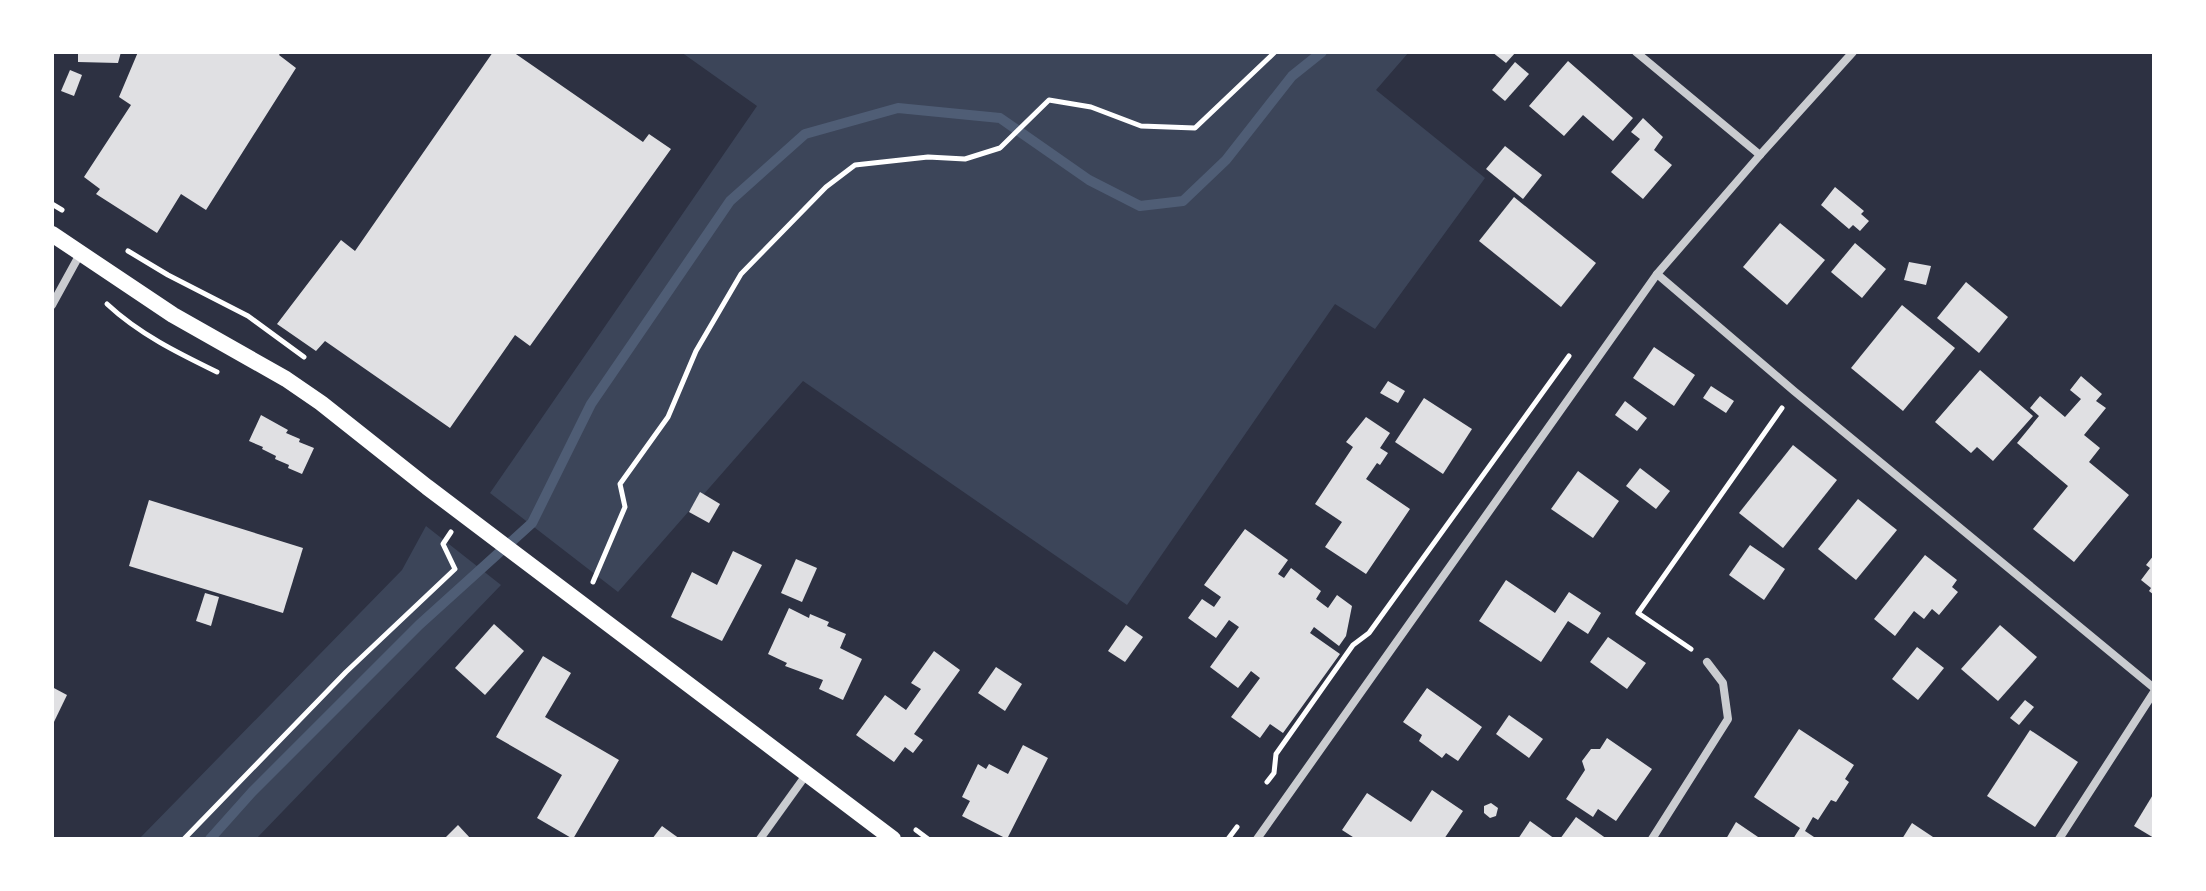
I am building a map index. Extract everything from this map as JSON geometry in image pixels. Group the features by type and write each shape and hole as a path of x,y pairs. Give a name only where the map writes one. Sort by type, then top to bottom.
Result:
{"main road":[{"path":"52,234 173,315 286,379 893,839"}],"street":[{"path":"1636,52 1760,155"},
{"path":"1257,839 1657,274 1853,52"},
{"path":"52,304 80,254"},
{"path":"1657,274 2154,690 2059,839"},
{"path":"1652,839 1728,719 1723,683 1707,662"},
{"path":"760,839 806,775"}],"path":[{"path":"593,583 625,507 620,484 668,417 696,351 741,274 826,187 855,165 928,157 965,159 1000,148 1049,100 1091,107 1141,126 1195,128 1275,52"},
{"path":"71,271 123,319 172,350 221,374"},
{"path":"1266,784 1274,773 1276,754 1353,645 1369,633 1572,352"},
{"path":"1707,662 1638,613 1794,391"},
{"path":"184,839 346,672 455,569 443,544 450,533 470,519"},
{"path":"450,533 462,541"},
{"path":"1228,839 1243,817"}],"shaded area":[{"path":"681,52 1409,52 1376,90 1485,178 1375,329 1335,304 1127,605 803,381 618,592 490,493 757,106"},
{"path":"426,526 501,585 256,839 139,839 402,570"}],"building":[{"path":"78,52 121,52 118,63 78,62"},
{"path":"138,52 281,52 279,55 296,68 206,210 181,194 157,233 96,194 100,189 84,177 131,105 119,97"},
{"path":"493,52 513,52 643,142 649,134 671,149 530,346 515,335 450,428 325,341 316,351 277,324 341,240 355,251"},
{"path":"1492,52 1516,52 1506,63"},
{"path":"1568,61 1633,118 1613,141 1583,115 1564,136 1529,106"},
{"path":"1515,62 1529,74 1505,101 1492,90"},
{"path":"70,70 82,75 74,96 61,91"},
{"path":"1643,118 1663,137 1654,150 1672,165 1643,199 1611,172 1640,139 1631,132"},
{"path":"1505,146 1542,175 1523,199 1486,169"},
{"path":"1835,187 1864,211 1861,214 1869,221 1860,231 1853,225 1849,229 1821,205"},
{"path":"1514,197 1596,263 1561,307 1479,241"},
{"path":"1780,223 1825,260 1787,305 1743,267"},
{"path":"1855,243 1886,269 1862,298 1831,272"},
{"path":"1909,262 1931,266 1926,285 1904,280"},
{"path":"1966,282 2008,317 1979,353 1937,318"},
{"path":"1902,305 1955,348 1903,411 1851,368"},
{"path":"1654,347 1695,375 1674,406 1633,378"},
{"path":"1980,370 2033,416 1993,461 1977,447 1971,453 1935,422"},
{"path":"2081,376 2102,394 2096,401 2106,408 2084,435 2100,448 2089,462 2129,495 2074,562 2033,529 2068,486 2017,443 2039,416 2030,408 2040,396 2065,417 2081,399 2070,390"},
{"path":"1388,381 1405,391 1398,403 1380,393"},
{"path":"1711,386 1734,401 1726,413 1703,398"},
{"path":"1424,398 1472,429 1443,474 1395,442"},
{"path":"1625,401 1647,418 1637,431 1615,415"},
{"path":"261,415 288,430 286,433 300,439 299,442 314,448 302,474 249,441"},
{"path":"1366,417 1390,433 1380,448 1388,453 1366,479 1410,509 1366,574 1325,547 1342,522 1315,504 1353,447 1346,442"},
{"path":"1793,445 1837,480 1783,548 1739,513"},
{"path":"1640,468 1670,491 1656,509 1626,486"},
{"path":"1578,471 1619,501 1593,538 1551,509"},
{"path":"700,492 720,504 709,523 689,512"},
{"path":"1858,499 1897,530 1856,580 1818,549"},
{"path":"149,500 303,548 283,613 129,566"},
{"path":"1245,529 1288,560 1278,574 1284,578 1291,568 1321,591 1316,599 1328,608 1337,595 1352,606 1346,636 1339,646 1314,627 1310,633 1340,654 1283,733 1270,724 1260,738 1231,717 1260,678 1251,671 1238,688 1210,667 1239,627 1229,620 1216,638 1188,618 1202,599 1214,607 1221,597 1204,585"},
{"path":"1750,545 1785,569 1764,600 1729,575"},
{"path":"733,551 762,565 722,641 671,617 692,572 717,585"},
{"path":"1925,555 1957,580 1952,587 1958,592 1939,615 1932,609 1924,619 1914,611 1895,636 1874,619"},
{"path":"2154,555 2154,595 2141,580 2150,568 2146,565"},
{"path":"796,559 817,568 802,602 781,593"},
{"path":"1506,580 1555,613 1569,592 1601,613 1588,634 1568,621 1541,662 1479,621"},
{"path":"205,593 219,597 211,626 196,621"},
{"path":"789,608 809,618 810,614 829,622 827,626 846,634 840,648 862,659 843,700 819,689 823,680 785,666 787,663 768,654"},
{"path":"494,624 524,651 485,695 455,668"},
{"path":"1126,625 1143,637 1125,662 1108,651"},
{"path":"2000,625 2037,657 1998,701 1961,669"},
{"path":"1608,637 1646,663 1627,689 1590,662"},
{"path":"1917,647 1944,668 1918,700 1892,679"},
{"path":"934,651 960,670 914,734 923,740 913,753 905,747 894,762 856,735 885,695 906,710 921,689 911,683"},
{"path":"543,656 571,673 545,717 619,760 573,839 537,818 562,775 496,737"},
{"path":"996,667 1022,684 1005,711 978,693"},
{"path":"52,687 67,695 52,726"},
{"path":"1427,688 1482,727 1458,761 1446,753 1442,758 1419,741 1422,735 1403,722"},
{"path":"2025,700 2034,707 2019,725 2010,718"},
{"path":"1509,715 1543,739 1529,758 1496,734"},
{"path":"1799,729 1854,765 1845,779 1849,782 1836,802 1831,800 1818,820 1813,817 1805,831 1817,839 1793,839 1800,828 1754,797"},
{"path":"2030,730 2078,762 2035,827 1987,796"},
{"path":"1607,738 1652,769 1616,821 1598,809 1593,817 1566,799 1585,770 1582,761 1591,749 1600,749"},
{"path":"1023,745 1048,758 1007,839 962,816 970,801 962,797 978,764 986,769 989,764 1008,774"},
{"path":"1432,790 1463,811 1444,839 1356,839 1342,830 1367,793 1411,822"},
{"path":"2154,793 2154,838 2134,826"},
{"path":"1491,803 1498,808 1496,816 1490,818 1484,813 1484,806"},
{"path":"1576,817 1607,839 1560,839"},
{"path":"1530,821 1555,839 1518,839"},
{"path":"1736,822 1761,839 1726,839"},
{"path":"1912,823 1936,839 1902,839"},
{"path":"458,825 471,839 444,839"},
{"path":"662,826 680,839 652,839"}],"waterway":[{"path":"210,839 252,792 419,625 532,523 591,404 730,201 805,134 898,108 1000,118 1089,180 1140,206 1183,201 1226,160 1292,76 1322,52"}]}
